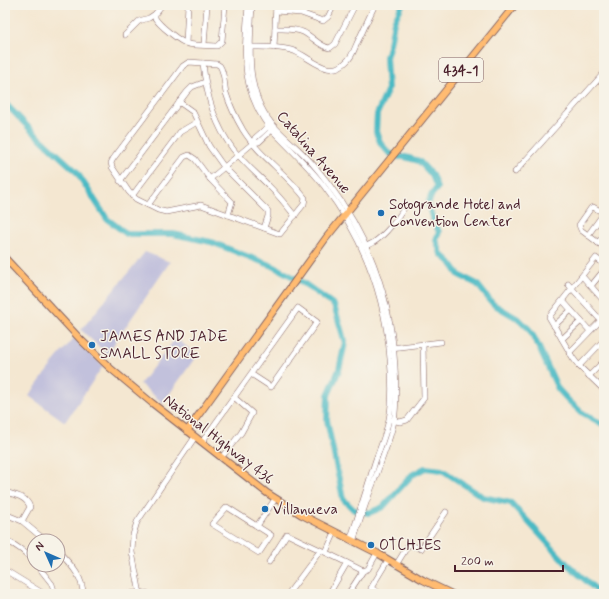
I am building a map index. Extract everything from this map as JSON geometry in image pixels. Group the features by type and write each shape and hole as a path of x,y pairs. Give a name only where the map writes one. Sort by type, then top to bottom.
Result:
{"main road":[{"name":"434-1","path":"187,431 346,213 515,5"},
{"name":"National Highway 436","path":"5,258 81,340 110,368 221,458 275,499 302,515 377,553 449,594"}],"street":[{"path":"125,35 139,21 149,18 155,14 162,5"},
{"path":"186,43 188,5"},
{"path":"204,45 206,5"},
{"path":"155,14 155,18 158,22 186,43 217,46 222,41 225,5"},
{"name":"Catalina Avenue","path":"248,5 248,47 253,84 260,105 272,127 299,150 320,173 346,213 364,246 382,285 390,315 396,398 392,420 352,541"},
{"name":"Catalina Avenue","path":"248,47 252,5"},
{"path":"274,48 276,8 301,13 323,21 328,17 334,5"},
{"path":"275,29 304,32 325,47 330,48 335,44 355,5"},
{"path":"248,47 286,49 297,52 320,66 329,68 338,67 351,56 375,5"},
{"path":"188,62 203,63 217,64 222,68 226,94 234,114 246,136 305,198 304,204 280,234 201,206 166,212 158,210 132,196 120,181 112,167 113,159 183,66 188,62"},
{"path":"203,63 205,82 210,102 226,139 238,155 278,196 295,216"},
{"path":"515,172 604,73"},
{"path":"120,181 190,89 205,82"},
{"path":"179,102 193,112 209,146 224,167 268,211 264,228"},
{"path":"132,196 180,132 197,122"},
{"path":"210,179 253,143 255,138 272,127"},
{"path":"148,205 186,155 189,155 193,157 210,179 232,202 228,215"},
{"path":"364,246 390,228 401,214 405,206"},
{"path":"588,235 604,213 594,206 587,213 579,225 579,228 598,243 604,247"},
{"path":"598,243 604,235"},
{"path":"603,387 579,366 569,353 549,317 563,300 570,286 582,276 596,258 604,264"},
{"path":"591,286 604,270"},
{"path":"582,276 604,300"},
{"path":"569,353 603,320 570,286"},
{"path":"563,300 590,331"},
{"path":"202,442 235,398 251,374 298,308 317,322 271,387 251,374"},
{"path":"554,326 571,310"},
{"path":"562,339 581,321"},
{"path":"579,366 604,341"},
{"path":"392,348 441,342"},
{"path":"392,420 400,422 407,420 424,398 423,345"},
{"path":"589,376 603,363"},
{"path":"221,458 241,433 252,413 235,398"},
{"path":"140,593 132,552 133,535 137,522 195,437"},
{"path":"5,492 25,499 28,502 30,507 22,521"},
{"path":"257,526 275,499"},
{"path":"226,507 257,526 271,535 259,553 212,524 226,507"},
{"path":"396,565 409,544 421,549 446,512"},
{"path":"5,514 22,521 36,533"},
{"path":"288,594 323,551 335,532"},
{"path":"269,562 287,534 363,571"},
{"path":"5,540 12,543 26,553"},
{"path":"348,594 363,571 368,569 377,553"},
{"path":"66,560 77,573 84,594"},
{"path":"382,594 372,588 388,560"},
{"path":"328,594 347,562"},
{"path":"5,570 44,594"},
{"path":"43,573 52,584 55,594"},
{"path":"130,594 149,594"}],"shaded area":[{"path":"145,252 170,262 107,354 81,330"},
{"path":"74,338 103,366 65,422 29,396 56,359"},
{"path":"176,338 197,355 163,403 140,384"}],"waterway":[{"path":"402,5 394,22 386,57 388,89 377,114 376,132 381,144 389,153 399,157 419,161 432,175 437,188 432,194 428,203 432,217 439,232 436,240 441,254 450,262 459,275 477,284 493,304 520,320 529,329 558,389 581,412 604,425"},
{"path":"5,103 32,131 76,171 107,219 127,234 173,234 211,242 275,267 302,282 334,305 345,343 339,370 328,395 327,420 343,499 354,510 369,513 383,507 412,475 425,468 442,470 483,497 511,503 566,563 601,594"}],"place":[{"name":"Sotogrande Hotel and Convention Center","path":"381,213"},
{"name":"JAMES AND JADE SMALL STORE","path":"92,345"},
{"name":"Villanueva","path":"265,509"},
{"name":"OTCHIES","path":"371,545"}]}
